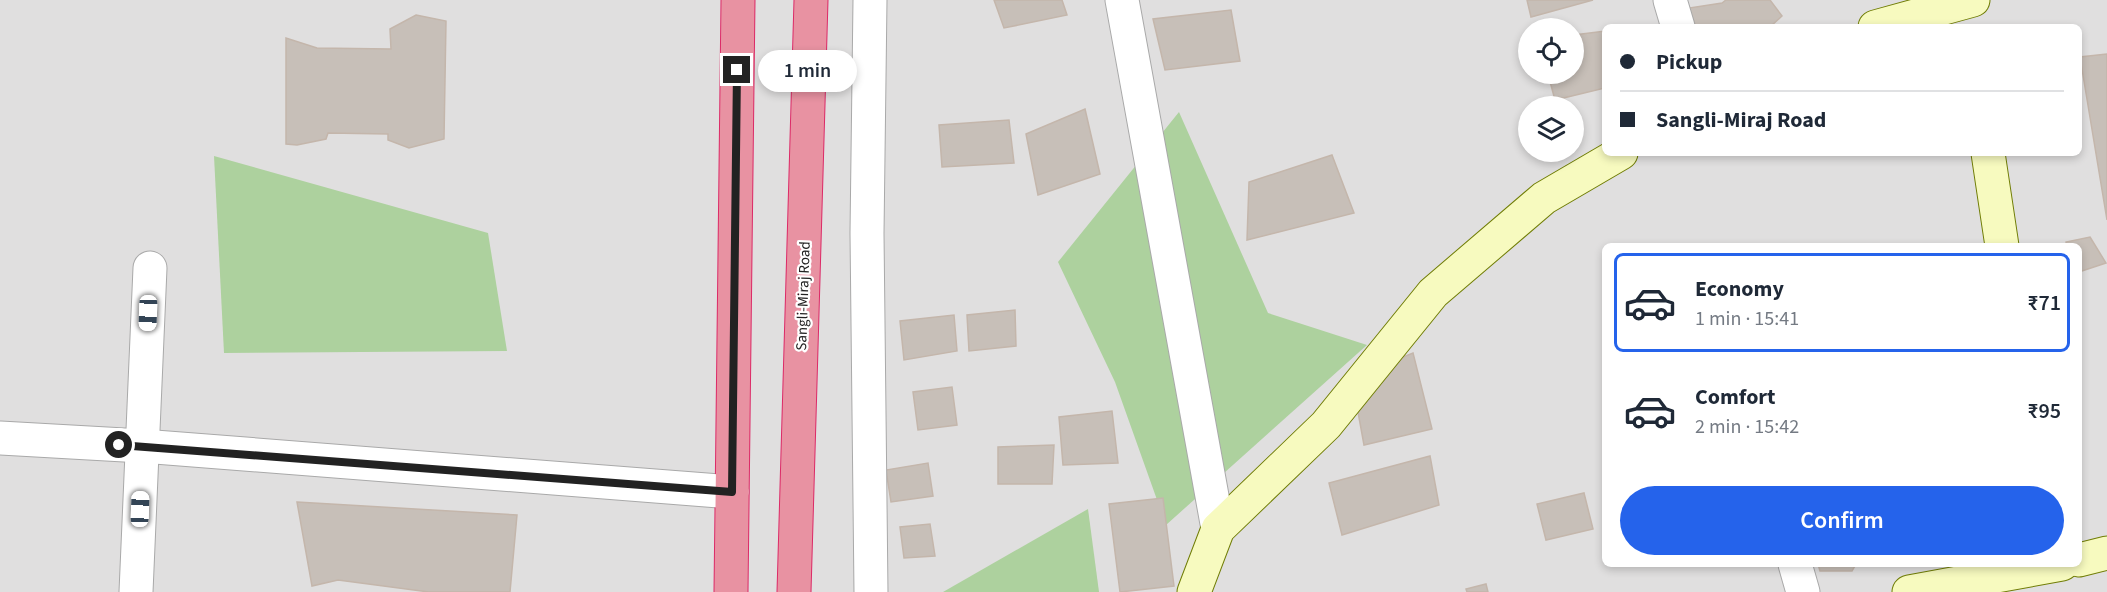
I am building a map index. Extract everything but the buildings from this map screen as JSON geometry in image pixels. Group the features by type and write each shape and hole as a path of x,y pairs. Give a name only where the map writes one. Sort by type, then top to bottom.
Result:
{"highway":[{"path":"731,592 738,0"},
{"name":"Sangli-Miraj Road","path":"794,592 811,0"}],"street":[{"path":"870,0 867,233 871,592"},
{"path":"1122,0 1218,530"},
{"path":"1670,0 1677,24"},
{"path":"1889,24 1965,8"},
{"path":"1194,592 1218,530 1326,425 1433,293 1544,198 1616,156"},
{"path":"1988,156 2002,243"},
{"path":"136,592 150,268"},
{"path":"0,438 142,446 732,492"},
{"path":"2082,559 2107,553"},
{"path":"1796,567 1803,592"},
{"path":"1909,592 2028,576 2054,567"}],"shaded area":[{"path":"0,0 2107,0 2107,592 0,592"}],"green space":[{"path":"1179,112 1268,313 1367,345 1166,525 1115,382 1058,262"},
{"path":"214,156 488,233 507,351 224,353"},
{"path":"1088,509 1099,592 943,592"}],"route":[{"path":"119,445 732,492 737,70"}]}
